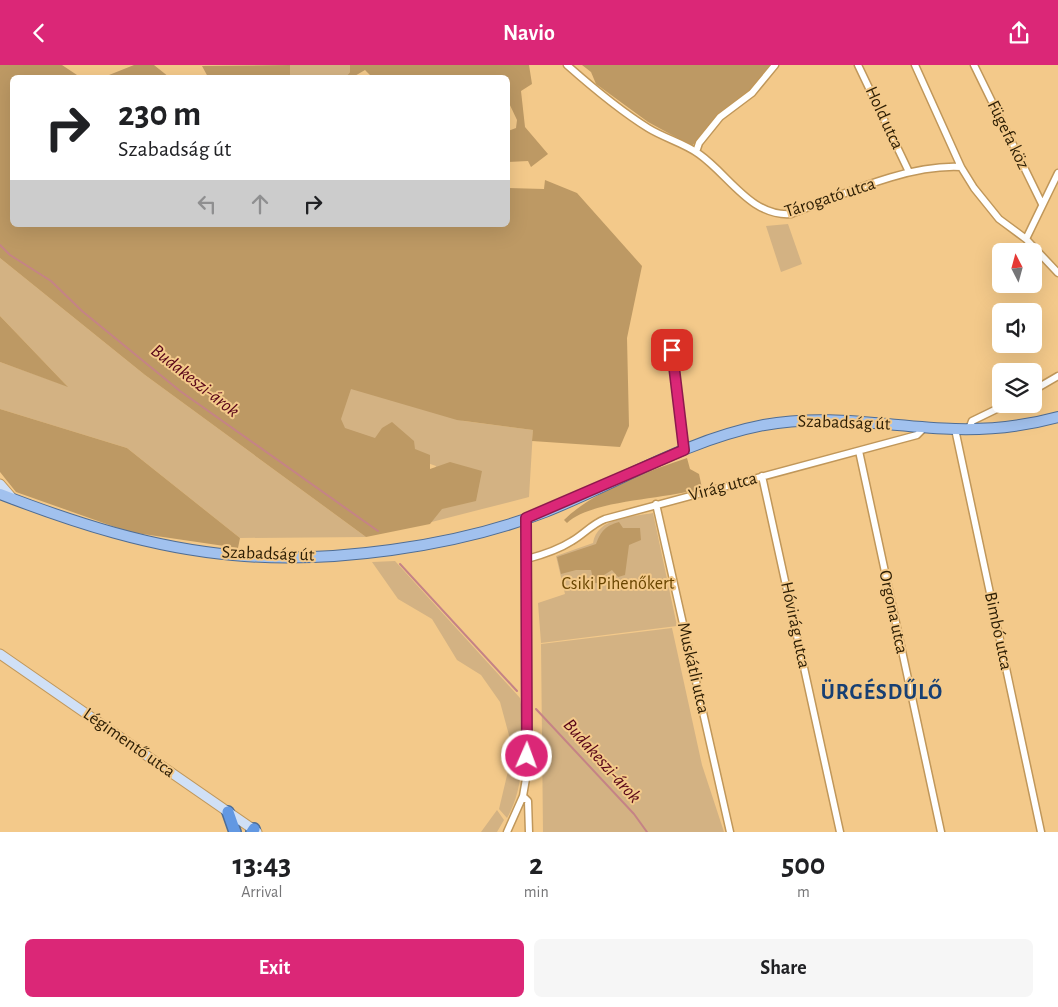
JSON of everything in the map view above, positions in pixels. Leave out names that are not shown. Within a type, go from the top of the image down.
[{"type":"highway","points":[[228,812],[239,829]]},
{"type":"main road","name":"Szabadság út","points":[[0,494],[110,532],[149,541],[232,555],[268,557],[340,554],[411,546],[462,536],[526,518],[684,450],[738,431],[796,421],[831,420],[969,429],[1011,426],[1058,417]]},
{"type":"main road","points":[[0,484],[13,499]]},
{"type":"main road","name":"Légimentő utca","points":[[0,654],[228,812]]},
{"type":"main road","points":[[239,829],[254,831]]},
{"type":"street","name":"Tárogató utca","points":[[567,65],[611,103],[648,128],[696,152],[751,201],[777,215],[791,214],[908,172],[930,167],[961,167]]},
{"type":"street","points":[[696,152],[699,143],[720,117],[752,93],[775,65]]},
{"type":"street","name":"Hold utca","points":[[858,65],[908,172]]},
{"type":"street","points":[[915,65],[961,167],[974,188],[999,219],[1026,239],[1058,273]]},
{"type":"street","name":"Fügefa köz","points":[[974,65],[1042,204]]},
{"type":"street","points":[[1026,239],[1058,173]]},
{"type":"street","points":[[672,350],[684,450]]},
{"type":"street","points":[[1042,385],[1058,375]]},
{"type":"street","points":[[969,429],[973,421],[992,412]]},
{"type":"street","name":"Virág utca","points":[[527,559],[551,552],[572,541],[595,523],[656,504],[917,435],[925,427]]},
{"type":"street","name":"Bimbó utca","points":[[955,429],[1041,832]]},
{"type":"street","name":"Orgona utca","points":[[859,451],[941,832]]},
{"type":"street","name":"Hóvirág utca","points":[[762,476],[840,832]]},
{"type":"street","name":"Muskátli utca","points":[[656,504],[730,832]]},
{"type":"street","points":[[507,832],[523,796],[528,738],[526,518]]},
{"type":"street","points":[[523,796],[528,801],[529,832]]},
{"type":"green space","points":[[290,65],[350,65],[350,72],[348,75],[290,75]]},
{"type":"green space","points":[[788,224],[802,264],[781,272],[766,226]]},
{"type":"green space","points":[[0,258],[145,375],[366,537],[240,538],[127,448],[0,409],[0,362],[67,386],[0,316]]},
{"type":"green space","points":[[347,374],[464,421],[533,430],[529,497],[416,526],[436,466],[329,428]]},
{"type":"green space","name":"Csiki Pihenőkert","points":[[653,513],[677,626],[541,643],[538,603],[565,594],[556,556],[593,543],[596,534],[608,523],[626,517]]},
{"type":"green space","points":[[395,561],[520,698],[523,727],[521,776],[513,806],[507,818],[499,809],[513,750],[500,702],[481,675],[457,660],[432,619],[398,599],[372,562]]},
{"type":"green space","points":[[672,628],[702,765],[724,832],[543,832],[541,644]]},
{"type":"green space","points":[[497,810],[504,820],[497,832],[481,832]]},
{"type":"shaded area","points":[[0,65],[62,65],[77,75],[10,75],[10,227],[510,227],[510,188],[544,189],[545,180],[577,193],[642,266],[627,338],[629,426],[620,447],[532,441],[533,430],[457,420],[351,389],[341,419],[345,428],[375,438],[382,428],[392,422],[414,441],[415,449],[430,455],[430,469],[450,462],[482,471],[476,501],[442,509],[430,524],[366,537],[145,375],[0,258]]},
{"type":"shaded area","points":[[134,65],[154,65],[166,75],[109,75]]},
{"type":"shaded area","points":[[290,65],[290,75],[207,75],[202,66]]},
{"type":"shaded area","points":[[350,65],[529,65],[532,84],[521,91],[525,127],[548,154],[531,167],[528,161],[510,162],[510,130],[516,128],[517,120],[510,105],[510,75],[370,75],[365,70],[356,75],[348,75],[350,72]]},
{"type":"shaded area","points":[[582,65],[773,65],[746,96],[723,110],[692,146],[648,122],[596,84],[591,72]]},
{"type":"shaded area","points":[[0,316],[68,387],[0,362]]},
{"type":"shaded area","points":[[0,409],[127,448],[240,538],[238,548],[129,532],[16,492],[0,472]]},
{"type":"shaded area","points":[[687,458],[690,469],[699,474],[702,488],[611,505],[579,515],[567,523],[564,520],[590,500],[606,491]]},
{"type":"shaded area","points":[[619,522],[623,528],[640,528],[641,540],[629,545],[625,575],[618,577],[612,570],[604,575],[599,583],[594,583],[591,570],[576,570],[561,574],[557,557],[596,544],[604,530],[610,525]]},
{"type":"waterway","name":"Budakeszi-árok","points":[[0,245],[10,255],[51,281],[82,311],[180,391],[378,531]]},
{"type":"waterway","name":"Budakeszi-árok","points":[[400,564],[517,691]]},
{"type":"waterway","name":"Budakeszi-árok","points":[[536,709],[634,814],[647,832]]},
{"type":"district","name":"ÜRGÉSDŰLŐ","points":[[882,692]]},
{"type":"route","points":[[527,756],[526,518],[564,504],[684,450],[672,350]]}]
